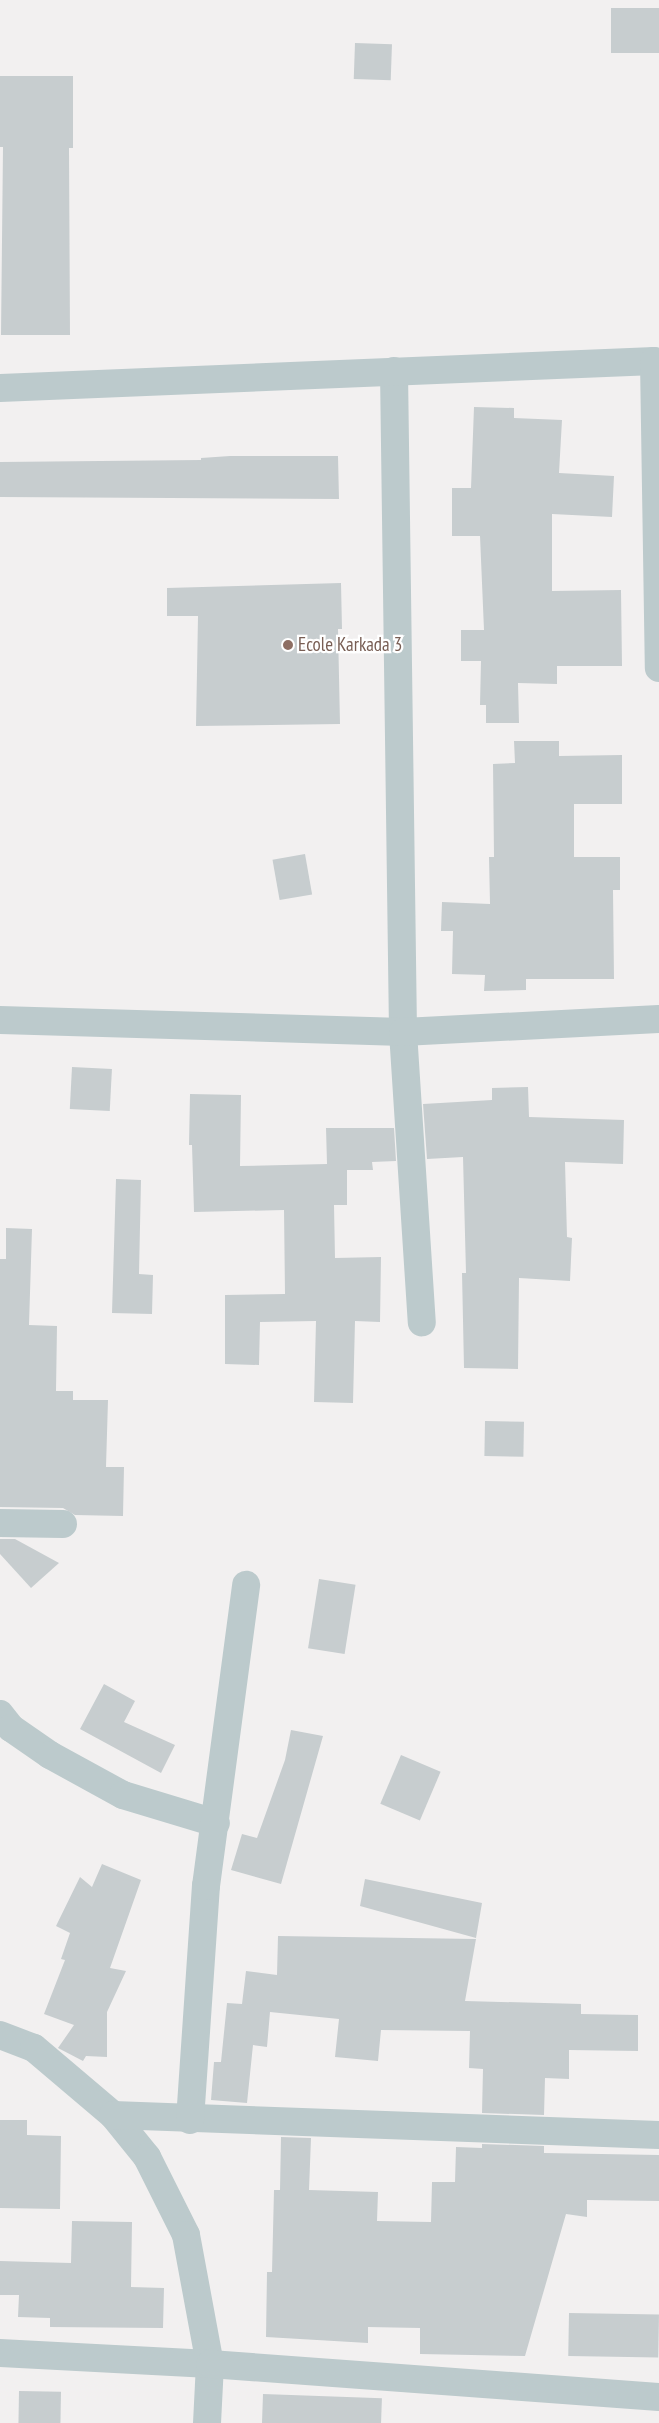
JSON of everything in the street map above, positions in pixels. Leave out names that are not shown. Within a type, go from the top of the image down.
[{"type":"street","points":[[0,388],[654,361],[659,668]]},
{"type":"street","points":[[394,372],[403,1032],[422,1322]]},
{"type":"street","points":[[0,1020],[403,1032],[659,1018]]},
{"type":"street","points":[[0,1522],[63,1524]]},
{"type":"street","points":[[190,2120],[206,1886],[216,1823],[246,1585]]},
{"type":"street","points":[[0,1714],[12,1728],[50,1755],[123,1795],[216,1823]]},
{"type":"street","points":[[0,2035],[34,2048],[113,2115],[147,2157],[186,2235],[210,2364],[207,2423]]},
{"type":"street","points":[[113,2115],[190,2120],[659,2135]]},
{"type":"street","points":[[0,2353],[210,2364],[659,2397]]},
{"type":"building","points":[[611,8],[659,8],[659,53],[611,53]]},
{"type":"building","points":[[355,43],[392,44],[391,80],[354,79]]},
{"type":"building","points":[[0,76],[73,76],[73,148],[69,148],[70,335],[1,335],[3,147],[0,147]]},
{"type":"building","points":[[474,407],[514,408],[514,418],[562,420],[559,473],[614,476],[612,517],[552,514],[552,591],[621,590],[622,666],[557,666],[557,684],[518,683],[519,723],[486,723],[486,705],[480,705],[481,661],[461,661],[461,630],[484,630],[480,536],[452,536],[452,488],[471,488]]},
{"type":"building","points":[[230,456],[338,456],[339,499],[0,497],[0,462],[201,460],[201,458]]},
{"type":"building","points":[[341,583],[342,629],[338,629],[340,724],[196,726],[198,616],[167,616],[167,588]]},
{"type":"building","points":[[514,741],[559,741],[559,756],[622,755],[622,804],[574,804],[574,857],[620,857],[620,890],[613,890],[614,979],[526,979],[526,990],[484,991],[485,975],[452,974],[453,931],[441,931],[442,902],[490,904],[489,857],[494,857],[493,764],[515,763]]},
{"type":"building","points":[[305,854],[312,894],[280,900],[273,860]]},
{"type":"building","points":[[72,1067],[112,1069],[110,1111],[70,1109]]},
{"type":"building","points":[[528,1087],[529,1117],[624,1120],[623,1164],[565,1162],[567,1237],[572,1238],[570,1281],[519,1278],[518,1369],[464,1368],[462,1273],[466,1273],[463,1157],[427,1159],[423,1104],[492,1100],[492,1088]]},
{"type":"building","points":[[190,1094],[241,1095],[240,1166],[327,1164],[326,1128],[394,1128],[396,1161],[372,1162],[373,1170],[347,1170],[347,1205],[334,1205],[335,1258],[381,1257],[380,1322],[355,1321],[353,1403],[314,1402],[316,1321],[260,1322],[259,1365],[225,1364],[225,1295],[285,1294],[284,1210],[194,1212],[192,1145],[189,1145]]},
{"type":"building","points":[[116,1179],[141,1180],[139,1274],[153,1275],[152,1314],[112,1313]]},
{"type":"building","points":[[6,1228],[32,1229],[29,1325],[57,1326],[56,1391],[73,1391],[73,1400],[108,1400],[106,1467],[124,1467],[123,1516],[75,1515],[63,1508],[0,1507],[0,1259],[6,1259]]},
{"type":"building","points":[[485,1421],[524,1422],[523,1457],[484,1456]]},
{"type":"building","points":[[0,1539],[15,1539],[59,1563],[31,1588],[0,1554]]},
{"type":"building","points":[[319,1579],[356,1585],[345,1654],[308,1648]]},
{"type":"building","points":[[104,1684],[135,1701],[124,1722],[175,1745],[161,1773],[80,1729]]},
{"type":"building","points":[[291,1730],[323,1736],[281,1884],[231,1870],[242,1834],[257,1838],[285,1760]]},
{"type":"building","points":[[401,1755],[441,1772],[420,1821],[380,1804]]},
{"type":"building","points":[[102,1864],[141,1880],[110,1968],[126,1971],[107,2012],[107,2057],[86,2056],[83,2061],[58,2048],[74,2025],[44,2014],[65,1960],[61,1959],[70,1933],[56,1926],[80,1877],[92,1887]]},
{"type":"building","points":[[365,1879],[482,1903],[476,1938],[360,1906]]},
{"type":"building","points":[[278,1936],[476,1939],[465,2001],[581,2004],[581,2014],[638,2015],[638,2051],[569,2050],[569,2079],[545,2078],[544,2115],[482,2113],[483,2069],[469,2068],[470,2031],[381,2030],[378,2061],[335,2057],[339,2019],[270,2012],[267,2047],[253,2045],[247,2103],[211,2100],[214,2062],[221,2062],[227,2003],[242,2004],[246,1971],[277,1975]]},
{"type":"building","points":[[0,2120],[27,2120],[27,2135],[61,2136],[60,2209],[0,2208]]},
{"type":"building","points":[[281,2137],[311,2138],[309,2190],[378,2192],[377,2221],[431,2222],[432,2182],[455,2182],[456,2147],[482,2148],[482,2144],[544,2146],[544,2153],[659,2155],[659,2201],[587,2200],[587,2217],[566,2214],[525,2356],[420,2354],[420,2328],[368,2327],[368,2343],[266,2337],[267,2272],[272,2272],[274,2190],[280,2190]]},
{"type":"building","points":[[72,2221],[132,2222],[131,2287],[164,2288],[163,2328],[50,2327],[50,2318],[18,2317],[19,2295],[0,2295],[0,2261],[71,2263]]},
{"type":"building","points":[[569,2313],[659,2315],[658,2358],[568,2356]]},
{"type":"building","points":[[19,2391],[61,2392],[60,2423],[18,2423]]},
{"type":"building","points":[[263,2394],[382,2398],[381,2423],[262,2423]]},
{"type":"place","name":"Ecole Karkada 3","points":[[288,645]]}]
